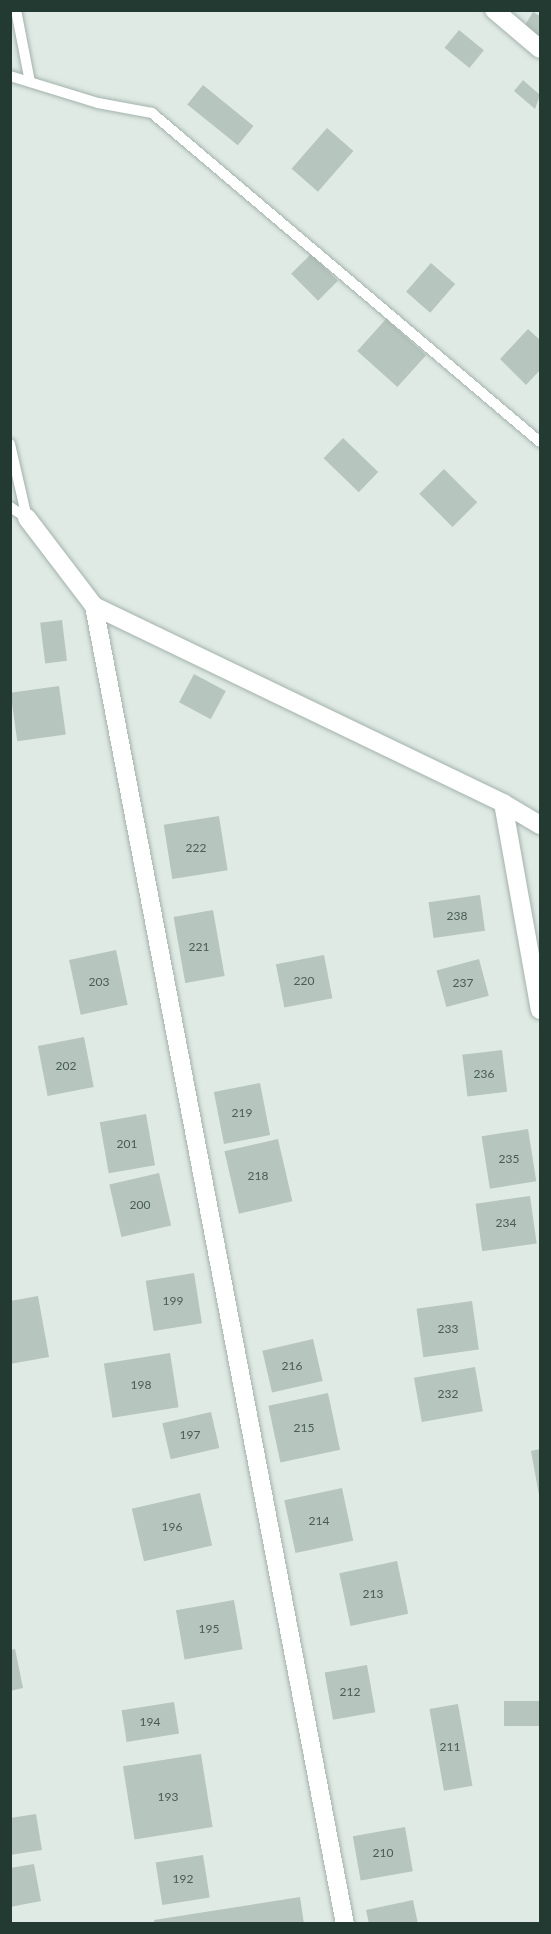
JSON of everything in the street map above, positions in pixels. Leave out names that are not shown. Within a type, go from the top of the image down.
[{"type":"street","points":[[494,10],[540,48]]},
{"type":"street","points":[[19,517],[94,606],[503,803],[540,825]]},
{"type":"street","points":[[94,606],[345,1923]]},
{"type":"street","points":[[503,803],[540,1010]]},
{"type":"lane","points":[[16,10],[30,82]]},
{"type":"lane","points":[[10,76],[98,103],[152,112],[540,442]]},
{"type":"lane","points":[[10,444],[19,517]]},
{"type":"lane","points":[[10,507],[19,517]]},
{"type":"building","points":[[533,12],[540,16],[540,40],[523,28]]},
{"type":"building","points":[[459,30],[484,50],[469,68],[445,48]]},
{"type":"building","points":[[523,80],[540,95],[535,109],[514,91]]},
{"type":"building","points":[[203,85],[254,126],[238,145],[187,104]]},
{"type":"building","points":[[327,128],[353,151],[318,192],[292,169]]},
{"type":"building","points":[[311,254],[338,281],[318,301],[291,274]]},
{"type":"building","points":[[431,263],[455,284],[430,313],[406,292]]},
{"type":"building","points":[[386,319],[426,355],[397,387],[357,351]]},
{"type":"building","points":[[528,329],[540,340],[540,370],[526,385],[500,359]]},
{"type":"building","points":[[343,438],[378,472],[359,492],[324,458]]},
{"type":"building","points":[[444,469],[477,502],[452,527],[419,494]]},
{"type":"building","points":[[62,620],[67,661],[45,663],[40,623]]},
{"type":"building","points":[[194,674],[226,691],[211,719],[179,702]]},
{"type":"building","points":[[59,686],[66,735],[17,741],[10,693]]},
{"type":"building","points":[[219,816],[228,870],[172,879],[164,825]]},
{"type":"building","points":[[480,895],[485,931],[434,938],[429,902]]},
{"type":"building","points":[[213,910],[225,976],[185,983],[174,917]]},
{"type":"building","points":[[116,950],[128,1005],[81,1015],[69,960]]},
{"type":"building","points":[[324,955],[332,998],[284,1008],[276,964]]},
{"type":"building","points":[[479,959],[489,996],[446,1007],[436,970]]},
{"type":"building","points":[[84,1037],[94,1087],[48,1096],[38,1046]]},
{"type":"building","points":[[502,1050],[507,1092],[467,1097],[462,1055]]},
{"type":"building","points":[[260,1083],[270,1135],[224,1144],[214,1092]]},
{"type":"building","points":[[146,1114],[155,1165],[109,1173],[100,1122]]},
{"type":"building","points":[[528,1129],[536,1181],[490,1189],[482,1136]]},
{"type":"building","points":[[278,1139],[292,1201],[239,1214],[224,1151]]},
{"type":"building","points":[[159,1173],[171,1226],[121,1237],[109,1184]]},
{"type":"building","points":[[530,1196],[537,1244],[482,1251],[476,1204]]},
{"type":"building","points":[[194,1273],[202,1323],[154,1331],[146,1281]]},
{"type":"building","points":[[38,1296],[49,1357],[10,1364],[10,1301]]},
{"type":"building","points":[[472,1301],[479,1350],[423,1357],[417,1309]]},
{"type":"building","points":[[313,1339],[323,1381],[272,1393],[262,1351]]},
{"type":"building","points":[[170,1353],[179,1407],[112,1418],[104,1363]]},
{"type":"building","points":[[475,1367],[483,1411],[422,1422],[414,1378]]},
{"type":"building","points":[[328,1393],[340,1450],[280,1462],[268,1406]]},
{"type":"building","points":[[211,1412],[219,1448],[171,1459],[162,1423]]},
{"type":"building","points":[[540,1449],[540,1495],[539,1495],[531,1451]]},
{"type":"building","points":[[342,1488],[353,1541],[296,1553],[284,1500]]},
{"type":"building","points":[[200,1493],[212,1546],[144,1561],[132,1509]]},
{"type":"building","points":[[397,1561],[408,1614],[351,1626],[339,1573]]},
{"type":"building","points":[[234,1600],[243,1649],[185,1659],[176,1610]]},
{"type":"building","points":[[15,1649],[23,1688],[10,1691],[10,1650]]},
{"type":"building","points":[[367,1665],[375,1712],[333,1720],[325,1672]]},
{"type":"building","points":[[504,1701],[540,1701],[540,1726],[504,1726]]},
{"type":"building","points":[[174,1702],[179,1734],[127,1742],[122,1710]]},
{"type":"building","points":[[458,1704],[472,1786],[444,1791],[429,1709]]},
{"type":"building","points":[[201,1754],[213,1827],[135,1839],[123,1766]]},
{"type":"building","points":[[36,1814],[42,1850],[10,1855],[10,1818]]},
{"type":"building","points":[[405,1827],[413,1871],[361,1881],[353,1836]]},
{"type":"building","points":[[203,1855],[210,1897],[162,1905],[156,1863]]},
{"type":"building","points":[[34,1864],[41,1901],[10,1907],[10,1868]]},
{"type":"building","points":[[300,1897],[304,1924],[155,1924],[154,1920]]},
{"type":"building","points":[[413,1900],[418,1924],[369,1924],[366,1910]]}]
